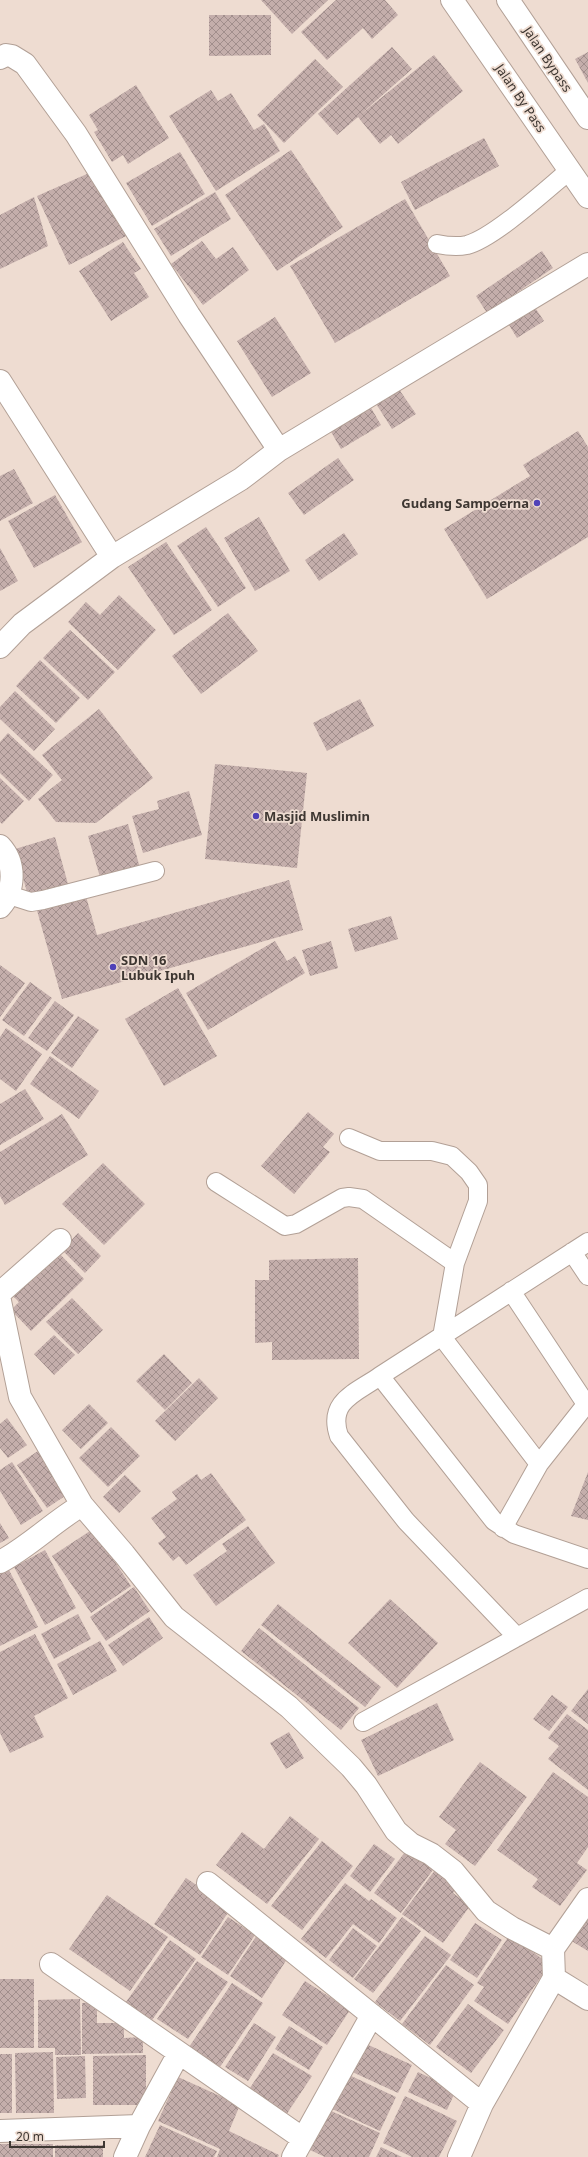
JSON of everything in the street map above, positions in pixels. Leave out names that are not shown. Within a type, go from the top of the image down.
[{"type":"main road","name":"Jalan By Pass","points":[[452,0],[588,197]]},
{"type":"main road","name":"Jalan Bypass","points":[[508,0],[588,118]]},
{"type":"main road","points":[[0,58],[6,55],[12,56],[25,64],[76,134],[189,315],[279,450]]},
{"type":"main road","points":[[0,647],[22,624],[112,557],[241,479],[279,450],[588,264]]},
{"type":"main road","points":[[0,381],[112,557]]},
{"type":"main road","points":[[0,846],[7,859],[12,877],[4,901]]},
{"type":"main road","points":[[0,1293],[60,1240]]},
{"type":"main road","points":[[0,1301],[20,1397],[82,1505],[124,1554],[174,1617],[289,1707],[351,1767],[366,1785],[396,1832],[411,1844],[431,1854],[453,1871],[486,1911],[512,1928],[554,1949]]},
{"type":"main road","points":[[0,1562],[31,1543],[66,1515],[82,1505]]},
{"type":"main road","points":[[208,1883],[482,2104]]},
{"type":"main road","points":[[459,2157],[482,2104],[554,1978],[554,1949],[588,1899]]},
{"type":"main road","points":[[51,1964],[179,2053],[298,2148],[372,2015]]},
{"type":"main road","points":[[554,1978],[588,1999]]},
{"type":"main road","points":[[125,2157],[139,2126],[179,2053]]},
{"type":"main road","points":[[0,2131],[139,2126]]},
{"type":"lane","points":[[437,244],[453,247],[469,245],[495,230],[570,170]]},
{"type":"lane","points":[[4,901],[30,902],[43,900],[155,871]]},
{"type":"lane","points":[[349,1138],[380,1151],[443,1152],[452,1156],[469,1172],[478,1185],[479,1192],[455,1263],[442,1337],[539,1464]]},
{"type":"lane","points":[[216,1182],[285,1226],[296,1224],[342,1198],[349,1197],[363,1199],[455,1263]]},
{"type":"lane","points":[[516,1637],[416,1533],[339,1436],[336,1419],[340,1404],[380,1376],[588,1242]]},
{"type":"lane","points":[[572,1252],[588,1276]]},
{"type":"lane","points":[[503,1528],[539,1464],[587,1403],[511,1291]]},
{"type":"lane","points":[[380,1376],[485,1511],[503,1528],[514,1534],[588,1560]]},
{"type":"lane","points":[[363,1722],[588,1598]]},
{"type":"building","points":[[261,0],[328,0],[292,34]]},
{"type":"building","points":[[336,0],[385,0],[398,15],[372,39],[363,28],[327,60],[301,32]]},
{"type":"building","points":[[209,15],[271,15],[271,55],[209,56]]},
{"type":"building","points":[[392,47],[412,69],[360,115],[434,55],[463,91],[398,144],[391,135],[380,144],[358,117],[337,135],[318,114]]},
{"type":"building","points":[[588,52],[588,83],[575,59]]},
{"type":"building","points":[[315,59],[343,87],[284,143],[257,115]]},
{"type":"building","points":[[136,85],[169,138],[128,164],[123,155],[112,162],[94,132],[98,130],[89,115]]},
{"type":"building","points":[[211,90],[218,101],[231,93],[254,130],[264,124],[280,151],[216,191],[169,116]]},
{"type":"building","points":[[484,138],[499,166],[415,210],[401,182]]},
{"type":"building","points":[[291,150],[343,227],[277,271],[225,195]]},
{"type":"building","points":[[180,152],[205,194],[152,226],[126,183]]},
{"type":"building","points":[[96,170],[130,234],[69,265],[37,196]]},
{"type":"building","points":[[215,192],[231,219],[171,256],[154,229]]},
{"type":"building","points":[[34,197],[48,246],[0,269],[0,215]]},
{"type":"building","points":[[405,199],[450,276],[335,343],[290,266]]},
{"type":"building","points":[[202,241],[216,259],[233,247],[249,270],[203,305],[171,264]]},
{"type":"building","points":[[123,242],[141,269],[134,273],[149,297],[111,321],[79,271]]},
{"type":"building","points":[[542,251],[553,268],[487,313],[476,296]]},
{"type":"building","points":[[532,303],[544,321],[517,338],[506,320]]},
{"type":"building","points":[[275,317],[311,373],[272,397],[237,341]]},
{"type":"building","points":[[396,385],[416,414],[392,429],[373,399]]},
{"type":"building","points":[[367,401],[381,425],[341,449],[327,425]]},
{"type":"building","name":"Gudang Sampoerna","points":[[578,431],[588,447],[588,537],[487,599],[444,529],[530,476],[523,465]]},
{"type":"building","points":[[338,458],[354,480],[304,515],[288,493]]},
{"type":"building","points":[[14,469],[33,503],[0,521],[0,476]]},
{"type":"building","points":[[55,495],[82,542],[34,568],[8,521]]},
{"type":"building","points":[[259,517],[290,571],[255,591],[224,538]]},
{"type":"building","points":[[206,527],[246,588],[218,607],[177,546]]},
{"type":"building","points":[[344,533],[358,554],[319,581],[305,560]]},
{"type":"building","points":[[166,542],[212,610],[174,635],[128,567]]},
{"type":"building","points":[[0,548],[18,581],[0,591]]},
{"type":"building","points":[[119,595],[156,630],[118,670],[68,622],[86,602],[100,615]]},
{"type":"building","points":[[228,613],[258,651],[201,694],[172,656]]},
{"type":"building","points":[[70,630],[115,672],[88,700],[43,658]]},
{"type":"building","points":[[40,660],[80,698],[56,723],[16,686]]},
{"type":"building","points":[[15,691],[55,729],[34,751],[0,719],[0,707]]},
{"type":"building","points":[[360,699],[374,726],[327,751],[313,723]]},
{"type":"building","points":[[99,709],[153,778],[96,823],[56,822],[38,799],[62,780],[42,755]]},
{"type":"building","points":[[8,733],[53,775],[29,801],[0,773],[0,742]]},
{"type":"building","name":"Masjid Muslimin","points":[[215,764],[307,773],[297,868],[205,859]]},
{"type":"building","points":[[0,778],[24,801],[2,824],[0,822]]},
{"type":"building","points":[[189,791],[202,835],[143,853],[132,816],[159,809],[157,801]]},
{"type":"building","points":[[128,824],[141,872],[102,884],[88,836]]},
{"type":"building","points":[[55,837],[68,884],[28,896],[15,849]]},
{"type":"building","name":"SDN 16 Lubuk Ipuh","points":[[289,880],[303,930],[62,999],[36,907],[85,893],[97,935]]},
{"type":"building","points":[[391,916],[398,939],[355,952],[348,929]]},
{"type":"building","points":[[275,941],[287,961],[295,956],[305,973],[208,1030],[186,993]]},
{"type":"building","points":[[331,941],[338,968],[310,976],[302,950]]},
{"type":"building","points":[[0,965],[25,983],[0,1017]]},
{"type":"building","points":[[30,982],[52,998],[24,1036],[2,1020]]},
{"type":"building","points":[[178,988],[217,1056],[164,1086],[125,1019]]},
{"type":"building","points":[[55,1001],[74,1015],[47,1051],[28,1038]]},
{"type":"building","points":[[78,1016],[99,1030],[72,1068],[51,1053]]},
{"type":"building","points":[[6,1028],[42,1054],[16,1091],[0,1079],[0,1037]]},
{"type":"building","points":[[50,1056],[99,1091],[79,1119],[30,1084]]},
{"type":"building","points":[[25,1089],[44,1119],[0,1145],[0,1104]]},
{"type":"building","points":[[308,1112],[334,1134],[323,1147],[330,1152],[294,1194],[261,1166]]},
{"type":"building","points":[[62,1114],[88,1155],[5,1205],[0,1196],[0,1152]]},
{"type":"building","points":[[103,1163],[145,1204],[104,1245],[62,1204]]},
{"type":"building","points":[[78,1233],[101,1256],[85,1273],[62,1250]]},
{"type":"building","points":[[55,1249],[84,1279],[31,1331],[11,1310],[19,1302],[10,1293]]},
{"type":"building","points":[[358,1258],[359,1359],[272,1360],[272,1342],[255,1343],[255,1280],[269,1280],[269,1260]]},
{"type":"building","points":[[72,1298],[103,1330],[78,1354],[46,1322]]},
{"type":"building","points":[[54,1335],[75,1355],[54,1375],[34,1354]]},
{"type":"building","points":[[164,1354],[192,1383],[165,1410],[136,1381]]},
{"type":"building","points":[[199,1378],[218,1398],[175,1441],[155,1421]]},
{"type":"building","points":[[89,1404],[108,1423],[81,1449],[62,1430]]},
{"type":"building","points":[[7,1418],[27,1445],[8,1458],[0,1448],[0,1424]]},
{"type":"building","points":[[111,1427],[140,1456],[108,1487],[79,1458]]},
{"type":"building","points":[[38,1451],[68,1494],[47,1508],[17,1465]]},
{"type":"building","points":[[12,1462],[43,1511],[21,1525],[0,1491],[0,1470]]},
{"type":"building","points":[[588,1472],[588,1520],[571,1516]]},
{"type":"building","points":[[211,1473],[246,1520],[186,1565],[179,1556],[173,1561],[158,1543],[166,1537],[151,1518],[177,1499],[172,1492],[197,1474],[201,1480]]},
{"type":"building","points":[[125,1475],[141,1491],[119,1513],[103,1497]]},
{"type":"building","points":[[0,1523],[9,1538],[0,1543]]},
{"type":"building","points":[[248,1526],[275,1563],[216,1606],[193,1575],[227,1551],[222,1544]]},
{"type":"building","points":[[93,1529],[131,1586],[91,1613],[52,1556]]},
{"type":"building","points":[[45,1550],[76,1608],[45,1625],[14,1567]]},
{"type":"building","points":[[8,1568],[38,1627],[0,1646],[0,1571]]},
{"type":"building","points":[[134,1587],[150,1611],[106,1641],[90,1617]]},
{"type":"building","points":[[390,1599],[438,1643],[397,1688],[348,1643]]},
{"type":"building","points":[[278,1604],[381,1687],[365,1707],[261,1625]]},
{"type":"building","points":[[78,1614],[91,1639],[54,1659],[41,1634]]},
{"type":"building","points":[[149,1617],[163,1638],[123,1666],[108,1645]]},
{"type":"building","points":[[259,1628],[359,1708],[341,1730],[241,1651]]},
{"type":"building","points":[[35,1634],[68,1698],[34,1716],[44,1737],[10,1753],[0,1733],[0,1652]]},
{"type":"building","points":[[100,1641],[117,1671],[73,1695],[57,1664]]},
{"type":"building","points":[[588,1689],[588,1724],[571,1711]]},
{"type":"building","points":[[552,1695],[568,1707],[549,1731],[533,1719]]},
{"type":"building","points":[[437,1703],[454,1740],[378,1776],[361,1740]]},
{"type":"building","points":[[567,1714],[588,1730],[588,1790],[548,1759],[559,1746],[548,1738]]},
{"type":"building","points":[[289,1732],[304,1758],[286,1769],[270,1743]]},
{"type":"building","points":[[480,1762],[527,1797],[475,1866],[445,1844],[456,1830],[439,1817]]},
{"type":"building","points":[[553,1772],[588,1797],[588,1847],[577,1863],[587,1870],[560,1906],[532,1887],[538,1879],[497,1850]]},
{"type":"building","points":[[290,1816],[319,1839],[267,1904],[216,1865],[242,1832],[264,1849]]},
{"type":"building","points":[[322,1841],[353,1866],[302,1930],[271,1906]]},
{"type":"building","points":[[374,1844],[395,1859],[370,1892],[350,1876]]},
{"type":"building","points":[[408,1848],[435,1867],[401,1913],[374,1893]]},
{"type":"building","points":[[435,1870],[458,1886],[453,1893],[470,1906],[443,1943],[402,1914]]},
{"type":"building","points":[[186,1878],[231,1908],[200,1955],[154,1924]]},
{"type":"building","points":[[345,1883],[369,1901],[371,1899],[397,1918],[379,1943],[353,1924],[326,1958],[301,1939]]},
{"type":"building","points":[[107,1895],[168,1937],[130,1991],[69,1949]]},
{"type":"building","points":[[588,1913],[588,1951],[570,1940]]},
{"type":"building","points":[[228,1917],[255,1935],[228,1975],[201,1957]]},
{"type":"building","points":[[402,1917],[421,1931],[373,1993],[354,1979]]},
{"type":"building","points":[[475,1923],[502,1940],[477,1978],[450,1960]]},
{"type":"building","points":[[353,1928],[377,1946],[353,1978],[329,1960]]},
{"type":"building","points":[[257,1935],[289,1956],[262,1998],[230,1976]]},
{"type":"building","points":[[425,1936],[451,1955],[400,2021],[375,2002]]},
{"type":"building","points":[[509,1936],[550,1964],[508,2024],[474,2001],[484,1987],[477,1983]]},
{"type":"building","points":[[170,1940],[196,1959],[152,2020],[126,2002]]},
{"type":"building","points":[[197,1961],[228,1982],[188,2039],[157,2019]]},
{"type":"building","points":[[446,1965],[474,1985],[430,2045],[402,2024]]},
{"type":"building","points":[[0,1979],[34,1979],[34,2048],[0,2048]]},
{"type":"building","points":[[305,1981],[350,2010],[327,2045],[282,2015]]},
{"type":"building","points":[[232,1983],[263,2003],[220,2067],[189,2047]]},
{"type":"building","points":[[80,1999],[81,2055],[55,2055],[55,2048],[38,2048],[38,2000]]},
{"type":"building","points":[[97,2002],[97,2023],[124,2023],[124,2038],[143,2037],[143,2053],[82,2054],[82,2003]]},
{"type":"building","points":[[468,2004],[504,2030],[471,2073],[436,2047]]},
{"type":"building","points":[[254,2023],[276,2037],[248,2081],[225,2067]]},
{"type":"building","points":[[289,2026],[323,2047],[309,2070],[275,2049]]},
{"type":"building","points":[[362,2042],[412,2065],[398,2093],[348,2070]]},
{"type":"building","points":[[53,2052],[54,2113],[16,2113],[15,2053]]},
{"type":"building","points":[[273,2053],[312,2076],[286,2115],[248,2091]]},
{"type":"building","points":[[0,2054],[12,2054],[12,2113],[0,2113]]},
{"type":"building","points":[[146,2055],[146,2105],[93,2105],[93,2056]]},
{"type":"building","points":[[85,2056],[86,2098],[57,2099],[56,2057]]},
{"type":"building","points":[[418,2072],[456,2090],[447,2110],[408,2092]]},
{"type":"building","points":[[347,2074],[396,2097],[380,2131],[330,2108]]},
{"type":"building","points":[[178,2077],[240,2105],[229,2131],[279,2155],[278,2157],[217,2157],[220,2149],[158,2121]]},
{"type":"building","points":[[405,2096],[457,2121],[439,2157],[412,2157],[383,2143]]},
{"type":"building","points":[[329,2110],[380,2133],[369,2157],[325,2157],[310,2150]]},
{"type":"building","points":[[160,2125],[217,2151],[214,2157],[145,2157]]},
{"type":"building","points":[[0,2144],[53,2144],[53,2157],[0,2157]]},
{"type":"building","points":[[55,2145],[103,2145],[103,2157],[55,2157]]},
{"type":"building","points":[[381,2147],[402,2157],[376,2157]]},
{"type":"place","name":"Gudang Sampoerna","points":[[537,503]]},
{"type":"place","name":"Masjid Muslimin","points":[[256,816]]},
{"type":"place","name":"SDN 16 Lubuk Ipuh","points":[[113,967]]}]
